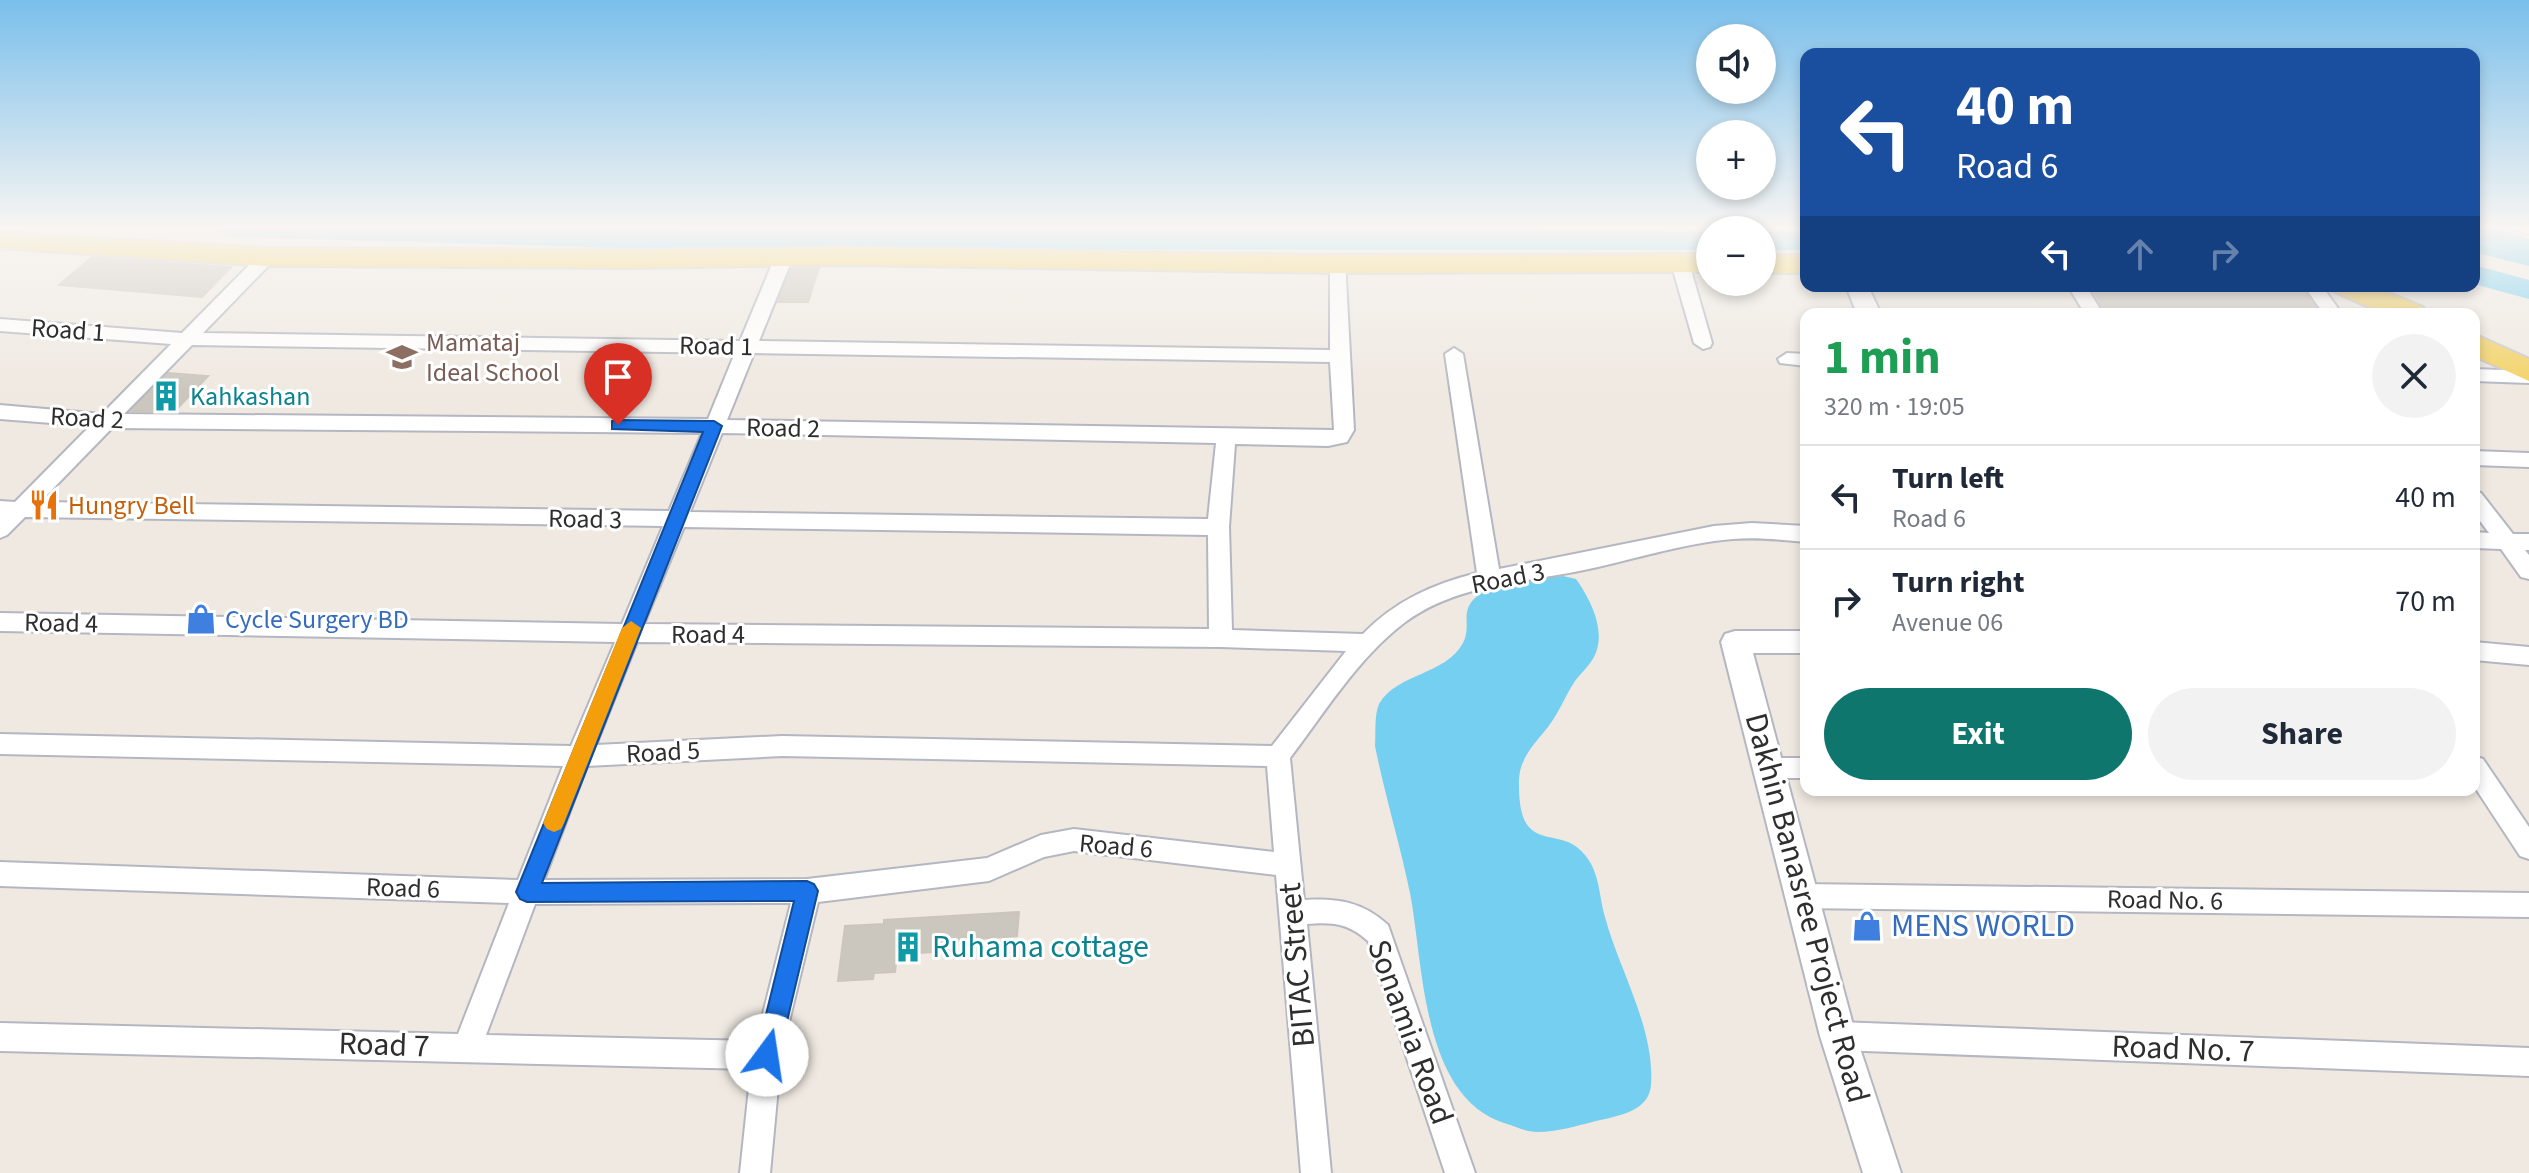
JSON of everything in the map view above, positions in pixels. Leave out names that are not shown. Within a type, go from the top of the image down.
[{"type":"main road","points":[[2362,292],[2399,308]]},
{"type":"main road","points":[[2480,347],[2529,374]]},
{"type":"street","points":[[0,530],[9,510],[109,421],[241,283]]},
{"type":"street","points":[[467,1047],[579,756],[774,283]]},
{"type":"street","points":[[1339,283],[1339,356]]},
{"type":"street","points":[[1686,283],[1703,343]]},
{"type":"street","name":"Road 1","points":[[0,325],[184,339],[1339,356]]},
{"type":"street","points":[[1454,354],[1477,486],[1489,579]]},
{"type":"street","name":"Road 2","points":[[0,412],[109,421],[714,426],[1226,438],[1340,437],[1344,430],[1339,356]]},
{"type":"street","points":[[2480,375],[2529,374]]},
{"type":"street","points":[[1221,638],[1218,527],[1226,438]]},
{"type":"street","points":[[2480,458],[2529,460]]},
{"type":"street","points":[[2480,506],[2529,571]]},
{"type":"street","name":"Road 3","points":[[9,510],[1218,527]]},
{"type":"street","name":"Road 3","points":[[1278,756],[1317,699],[1369,643],[1396,617],[1431,596],[1489,579],[1557,568],[1689,538],[1755,530],[1800,534]]},
{"type":"street","points":[[2480,540],[2529,542]]},
{"type":"street","name":"Road 4","points":[[0,622],[629,633],[1221,638],[1369,643]]},
{"type":"street","name":"Dakhin Banasree Project Road","points":[[1800,642],[1735,642],[1838,1036],[1882,1173]]},
{"type":"street","points":[[2480,652],[2529,656]]},
{"type":"street","name":"Road 5","points":[[0,744],[579,756],[782,746],[1278,756]]},
{"type":"street","name":"BITAC Street","points":[[1278,756],[1316,1173]]},
{"type":"street","points":[[1767,768],[1800,768]]},
{"type":"street","points":[[2480,778],[2529,848]]},
{"type":"street","name":"Road 6","points":[[0,874],[527,892],[807,891],[989,869],[1041,846],[1074,840],[1288,865]]},
{"type":"street","points":[[755,1173],[767,1055],[807,891]]},
{"type":"street","name":"Road No. 6","points":[[1801,896],[2529,905]]},
{"type":"street","name":"Sonamia Road","points":[[1292,913],[1342,911],[1361,916],[1379,934],[1460,1173]]},
{"type":"street","name":"Road No. 7","points":[[1838,1036],[2529,1062]]},
{"type":"street","name":"Road 7","points":[[0,1037],[767,1055]]},
{"type":"water","points":[[1563,576],[1576,579],[1592,606],[1598,627],[1598,647],[1552,722],[1525,758],[1519,779],[1520,804],[1525,821],[1532,830],[1575,845],[1594,869],[1611,937],[1642,1021],[1651,1064],[1651,1085],[1645,1101],[1631,1111],[1566,1128],[1537,1132],[1507,1124],[1479,1110],[1458,1087],[1442,1059],[1424,991],[1410,893],[1375,746],[1376,714],[1379,704],[1397,686],[1455,654],[1466,635],[1468,608],[1479,595],[1507,582]]},
{"type":"building","points":[[62,283],[216,283],[202,297],[59,285]]},
{"type":"building","points":[[786,283],[814,283],[808,302],[778,302]]},
{"type":"building","points":[[2093,292],[2305,292],[2316,308],[2103,308]]},
{"type":"building","name":"Kahkashan","points":[[168,373],[208,376],[175,411],[131,411]]},
{"type":"building","name":"Ruhama cottage","points":[[1019,912],[1017,936],[936,942],[935,952],[897,954],[895,972],[874,973],[873,979],[838,981],[845,926],[884,924],[884,920]]},
{"type":"waterway","points":[[2504,283],[2529,290]]},
{"type":"slow traffic","points":[[554,823],[631,628]]},
{"type":"place","name":"Mamataj Ideal School","points":[[402,357]]},
{"type":"place","name":"Kahkashan","points":[[166,396]]},
{"type":"place","name":"Hungry Bell","points":[[44,505]]},
{"type":"place","name":"Cycle Surgery BD","points":[[201,619]]},
{"type":"place","name":"MENS WORLD","points":[[1867,926]]},
{"type":"place","name":"Ruhama cottage","points":[[908,947]]},
{"type":"route","points":[[618,425],[714,426],[527,892],[807,891],[767,1055]]}]
